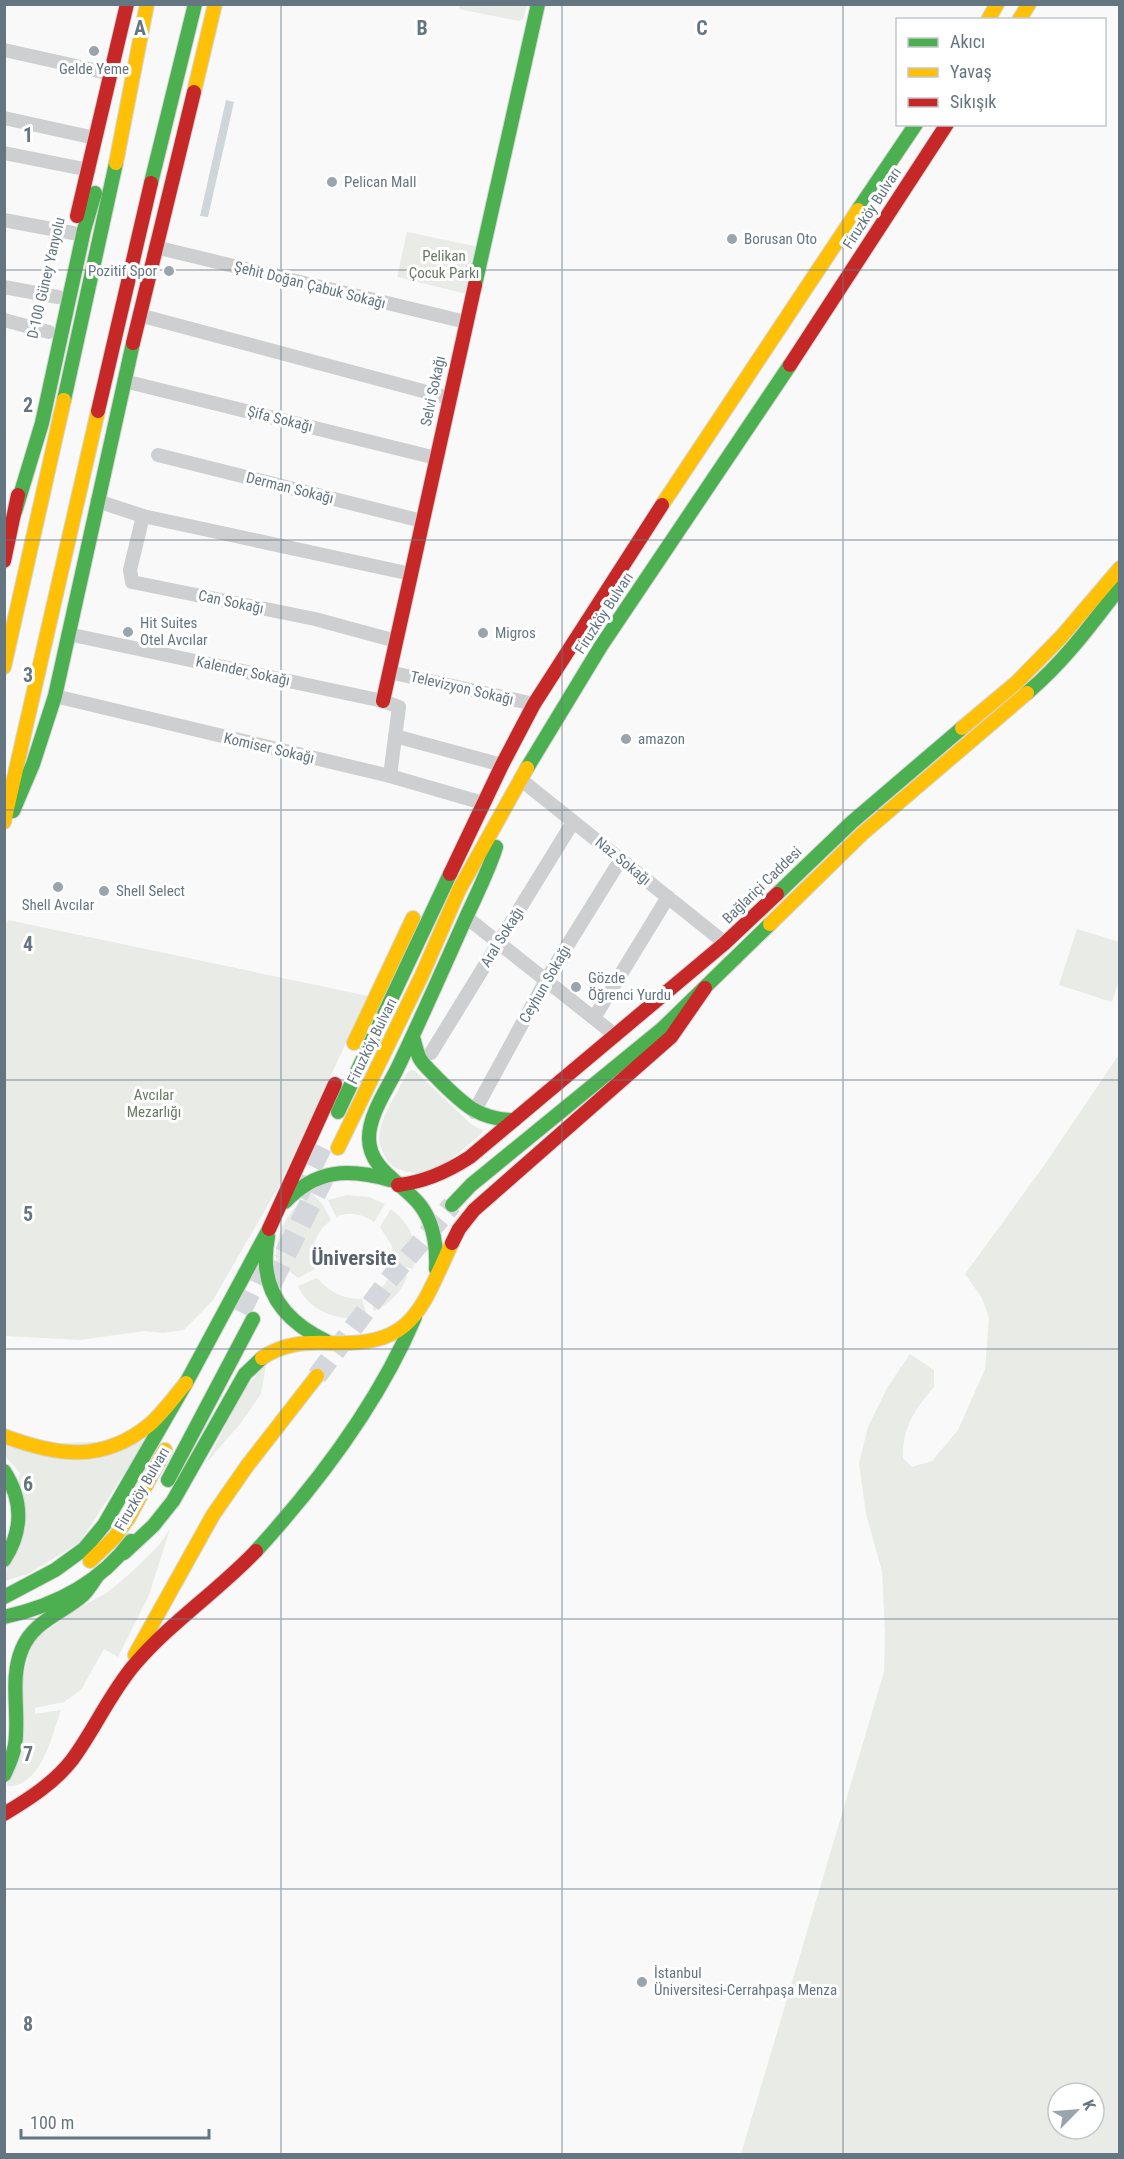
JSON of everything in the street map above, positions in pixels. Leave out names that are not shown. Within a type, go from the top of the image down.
[{"type":"main road","name":"D-100 Güney Yanyolu","points":[[4,561],[10,512],[49,332],[127,4]]},
{"type":"main road","points":[[4,668],[105,220],[147,4]]},
{"type":"main road","points":[[4,822],[142,220],[195,4]]},
{"type":"main road","points":[[4,828],[20,799],[55,696],[139,315],[215,4]]},
{"type":"main road","name":"Selvi Sokağı","points":[[383,701],[448,398],[538,4]]},
{"type":"main road","points":[[989,18],[997,4]]},
{"type":"main road","points":[[1008,18],[1016,4]]},
{"type":"main road","points":[[1020,18],[1029,4]]},
{"type":"main road","points":[[10,512],[42,423],[87,220],[114,124],[126,109]]},
{"type":"main road","name":"Firuzköy Bulvarı","points":[[334,1120],[483,803],[534,704],[688,465],[805,308],[915,126]]},
{"type":"main road","name":"Firuzköy Bulvarı","points":[[338,1148],[422,975],[459,890],[520,779],[602,646],[947,126]]},
{"type":"main road","points":[[773,390],[781,363],[805,308]]},
{"type":"main road","name":"Bağlariçi Caddesi","points":[[394,1183],[425,1182],[443,1175],[470,1157],[725,943],[852,822],[1034,666],[1119,568]]},
{"type":"main road","points":[[452,1205],[471,1185],[662,1029],[862,834],[1050,672],[1077,644],[1119,587]]},
{"type":"main road","points":[[968,722],[978,735]]},
{"type":"main road","points":[[435,1280],[438,1252],[434,1231],[425,1212],[412,1196],[394,1183],[380,1168],[370,1148],[370,1128],[494,855],[512,793]]},
{"type":"main road","points":[[348,1055],[421,904],[454,843],[483,803]]},
{"type":"main road","points":[[124,1553],[153,1526],[173,1500],[245,1374],[254,1363],[274,1349],[287,1345],[327,1342],[347,1344],[372,1341],[397,1331],[415,1317],[423,1307],[458,1231],[474,1210],[671,1037],[705,988]]},
{"type":"main road","points":[[413,1037],[419,1057],[425,1065],[474,1112],[491,1120],[514,1120]]},
{"type":"main road","points":[[4,1597],[55,1570],[84,1549],[104,1525],[186,1383],[274,1219],[339,1076]]},
{"type":"main road","points":[[327,1342],[310,1335],[293,1322],[278,1304],[271,1291],[265,1258],[266,1242],[274,1219],[287,1199],[305,1184],[327,1174],[350,1171],[374,1174],[394,1183]]},
{"type":"main road","points":[[190,1404],[240,1312]]},
{"type":"main road","points":[[125,1676],[167,1630],[225,1582],[287,1516],[340,1450],[355,1427],[406,1339],[415,1317]]},
{"type":"main road","name":"Firuzköy Bulvarı","points":[[4,1617],[43,1607],[74,1592],[98,1576],[124,1553],[161,1493],[253,1319]]},
{"type":"main road","points":[[4,1814],[41,1791],[71,1761],[125,1676],[213,1515],[247,1466],[317,1376]]},
{"type":"main road","points":[[4,1436],[51,1453],[76,1454],[99,1451],[139,1432],[151,1423],[186,1383]]},
{"type":"main road","name":"Firuzköy Bulvarı","points":[[81,1568],[115,1537],[129,1517],[173,1435]]},
{"type":"main road","points":[[4,1471],[14,1486],[19,1515],[14,1544],[4,1560]]},
{"type":"main road","points":[[4,1775],[13,1755],[16,1739],[16,1671],[22,1648],[41,1622],[85,1593],[98,1576]]},
{"type":"main road","points":[[4,1597],[39,1591],[68,1578]]},
{"type":"street","points":[[4,50],[112,74]]},
{"type":"street","points":[[4,118],[95,138]]},
{"type":"street","points":[[4,153],[89,170]]},
{"type":"street","points":[[4,220],[73,233]]},
{"type":"street","name":"Şehit Doğan Çabuk Sokağı","points":[[155,247],[466,322]]},
{"type":"street","points":[[4,287],[58,297]]},
{"type":"street","points":[[139,315],[448,398]]},
{"type":"street","points":[[4,320],[49,332]]},
{"type":"street","name":"Şifa Sokağı","points":[[124,381],[436,458]]},
{"type":"street","name":"Derman Sokağı","points":[[158,455],[422,521]]},
{"type":"street","points":[[97,501],[143,516],[411,574]]},
{"type":"street","name":"Can Sokağı","points":[[143,516],[130,570],[132,582],[315,619],[396,641]]},
{"type":"street","name":"Kalender Sokağı","points":[[68,634],[383,701]]},
{"type":"street","name":"Televizyon Sokağı","points":[[389,672],[534,704]]},
{"type":"street","name":"Komiser Sokağı","points":[[55,696],[390,776],[483,803]]},
{"type":"street","points":[[383,701],[399,707],[390,776]]},
{"type":"street","points":[[395,736],[502,765]]},
{"type":"street","name":"Naz Sokağı","points":[[520,779],[725,943]]},
{"type":"street","name":"Aral Sokağı","points":[[431,1053],[573,822]]},
{"type":"street","name":"Ceyhun Sokağı","points":[[474,1112],[546,980],[621,860]]},
{"type":"street","points":[[594,1018],[668,897]]},
{"type":"street","points":[[466,917],[615,1035]]},
{"type":"green space","points":[[460,4],[527,5],[523,19],[519,21],[459,9]]},
{"type":"green space","name":"Pelikan Çocuk Parkı","points":[[407,232],[479,247],[467,294],[397,277]]},
{"type":"green space","name":"Avcılar Mezarlığı","points":[[8,920],[368,996],[279,1186],[213,1300],[184,1330],[163,1333],[145,1331],[79,1340],[5,1336],[4,928]]},
{"type":"green space","points":[[1077,929],[1119,942],[1119,980],[1112,1002],[1059,985]]},
{"type":"green space","points":[[1118,1056],[1120,1060],[1119,2154],[741,2154],[884,1672],[882,1571],[866,1514],[859,1463],[868,1427],[887,1388],[910,1354],[934,1370],[934,1387],[921,1403],[907,1428],[903,1458],[912,1467],[932,1461],[958,1430],[985,1369],[989,1318],[982,1298],[965,1274],[1043,1167]]},
{"type":"green space","points":[[411,1070],[415,1071],[472,1125],[483,1130],[445,1163],[424,1172],[413,1173],[392,1166],[379,1140],[386,1113],[407,1073]]},
{"type":"green space","points":[[312,1193],[323,1205],[331,1220],[317,1236],[313,1248],[315,1269],[298,1278],[289,1271],[278,1273],[276,1249],[282,1227],[295,1208]]},
{"type":"green space","points":[[347,1195],[369,1197],[385,1204],[374,1222],[355,1214],[336,1217],[328,1200]]},
{"type":"green space","points":[[391,1209],[404,1221],[415,1244],[413,1269],[393,1264],[392,1246],[380,1227]]},
{"type":"green space","points":[[393,1272],[407,1276],[405,1282],[395,1296],[374,1311],[369,1294],[383,1286]]},
{"type":"green space","points":[[317,1278],[337,1294],[362,1299],[367,1316],[347,1318],[337,1316],[318,1309],[310,1303],[298,1286]]},
{"type":"green space","points":[[266,1364],[261,1394],[240,1424],[206,1463],[243,1391]]},
{"type":"green space","points":[[146,1440],[80,1542],[30,1573],[5,1581],[20,1473],[5,1456],[5,1445]]},
{"type":"green space","points":[[170,1529],[149,1595],[118,1657],[104,1649],[81,1690],[64,1702],[35,1708],[35,1714],[61,1710],[49,1746],[37,1769],[19,1784],[7,1786],[21,1687],[32,1641],[79,1608],[108,1592],[159,1545]]},
{"type":"shaded area","points":[[226,100],[234,102],[208,217],[200,216]]},
{"type":"tunnel","points":[[297,1196],[324,1141]]},
{"type":"tunnel","points":[[271,1283],[323,1178]]},
{"type":"tunnel","points":[[317,1376],[388,1281],[452,1205]]},
{"type":"tunnel","points":[[240,1312],[269,1252]]},
{"type":"traffic: fast","points":[[151,183],[195,4]]},
{"type":"traffic: fast","points":[[475,285],[538,4]]},
{"type":"traffic: fast","points":[[858,210],[915,126]]},
{"type":"traffic: fast","points":[[64,400],[116,163]]},
{"type":"traffic: fast","points":[[15,512],[42,423],[84,230],[95,193]]},
{"type":"traffic: fast","points":[[13,811],[33,764],[55,696],[133,343]]},
{"type":"traffic: fast","points":[[527,768],[601,646],[790,365]]},
{"type":"traffic: fast","points":[[1027,693],[1065,656],[1120,587]]},
{"type":"traffic: fast","points":[[777,894],[852,822],[962,728]]},
{"type":"traffic: fast","points":[[436,1269],[435,1243],[429,1219],[413,1197],[388,1175],[375,1159],[370,1149],[370,1129],[380,1101],[423,1013],[496,847]]},
{"type":"traffic: fast","points":[[338,1112],[450,874]]},
{"type":"traffic: fast","points":[[452,1205],[471,1185],[662,1029],[770,924]]},
{"type":"traffic: fast","points":[[413,1037],[422,1062],[464,1103],[491,1117],[514,1120]]},
{"type":"traffic: fast","points":[[285,1202],[309,1183],[334,1174],[361,1174],[390,1180]]},
{"type":"traffic: fast","points":[[4,1597],[55,1570],[84,1549],[104,1525],[186,1383],[269,1229]]},
{"type":"traffic: fast","points":[[268,1237],[267,1271],[270,1286],[277,1300],[297,1323],[326,1341]]},
{"type":"traffic: fast","points":[[256,1551],[303,1497],[346,1440],[384,1380],[415,1317]]},
{"type":"traffic: fast","points":[[168,1480],[253,1319]]},
{"type":"traffic: fast","points":[[124,1553],[153,1526],[173,1501],[245,1374],[262,1358]]},
{"type":"traffic: fast","points":[[4,1471],[15,1493],[18,1516],[15,1538],[4,1560]]},
{"type":"traffic: fast","points":[[4,1617],[41,1606],[75,1591],[105,1569],[131,1541]]},
{"type":"traffic: fast","points":[[4,1775],[15,1745],[15,1685],[22,1649],[33,1631],[83,1595],[97,1576]]},
{"type":"traffic: slow","points":[[116,163],[147,4]]},
{"type":"traffic: slow","points":[[194,92],[215,4]]},
{"type":"traffic: slow","points":[[989,18],[997,4]]},
{"type":"traffic: slow","points":[[1020,18],[1029,4]]},
{"type":"traffic: slow","points":[[662,505],[858,210]]},
{"type":"traffic: slow","points":[[4,667],[64,400]]},
{"type":"traffic: slow","points":[[4,822],[98,411]]},
{"type":"traffic: slow","points":[[962,728],[1017,682],[1062,636],[1120,568]]},
{"type":"traffic: slow","points":[[770,924],[862,834],[1027,693]]},
{"type":"traffic: slow","points":[[338,1148],[422,975],[459,890],[527,768]]},
{"type":"traffic: slow","points":[[354,1043],[413,918]]},
{"type":"traffic: slow","points":[[262,1358],[294,1345],[357,1343],[380,1338],[397,1331],[411,1320],[422,1305],[452,1243]]},
{"type":"traffic: slow","points":[[135,1655],[213,1515],[247,1466],[317,1376]]},
{"type":"traffic: slow","points":[[4,1436],[42,1448],[61,1451],[79,1452],[114,1446],[149,1425],[186,1383]]},
{"type":"traffic: slow","points":[[90,1561],[115,1537],[129,1517],[165,1450]]},
{"type":"traffic: jam","points":[[77,216],[127,4]]},
{"type":"traffic: jam","points":[[133,343],[194,92]]},
{"type":"traffic: jam","points":[[790,365],[946,126]]},
{"type":"traffic: jam","points":[[98,411],[151,183]]},
{"type":"traffic: jam","points":[[383,701],[475,285]]},
{"type":"traffic: jam","points":[[4,561],[18,495]]},
{"type":"traffic: jam","points":[[450,874],[534,704],[662,505]]},
{"type":"traffic: jam","points":[[398,1185],[436,1176],[470,1157],[725,943],[777,894]]},
{"type":"traffic: jam","points":[[452,1243],[459,1229],[474,1210],[671,1037],[705,988]]},
{"type":"traffic: jam","points":[[269,1229],[335,1084]]},
{"type":"traffic: jam","points":[[4,1814],[41,1790],[65,1768],[135,1664],[164,1634],[256,1551]]},
{"type":"place","name":"Gelde Yeme","points":[[94,51]]},
{"type":"place","name":"Pelican Mall","points":[[332,182]]},
{"type":"place","name":"Borusan Oto","points":[[732,239]]},
{"type":"place","name":"Pozitif Spor","points":[[169,271]]},
{"type":"place","name":"Hit Suites Otel Avcılar","points":[[128,632]]},
{"type":"place","name":"Migros","points":[[483,633]]},
{"type":"place","name":"amazon","points":[[626,739]]},
{"type":"place","name":"Shell Avcılar","points":[[58,887]]},
{"type":"place","name":"Shell Select","points":[[104,891]]},
{"type":"place","name":"Gözde Öğrenci Yurdu","points":[[576,987]]},
{"type":"place","name":"İstanbul Üniversitesi-Cerrahpaşa Menza","points":[[642,1982]]},
{"type":"district","name":"Üniversite","points":[[354,1258]]}]
